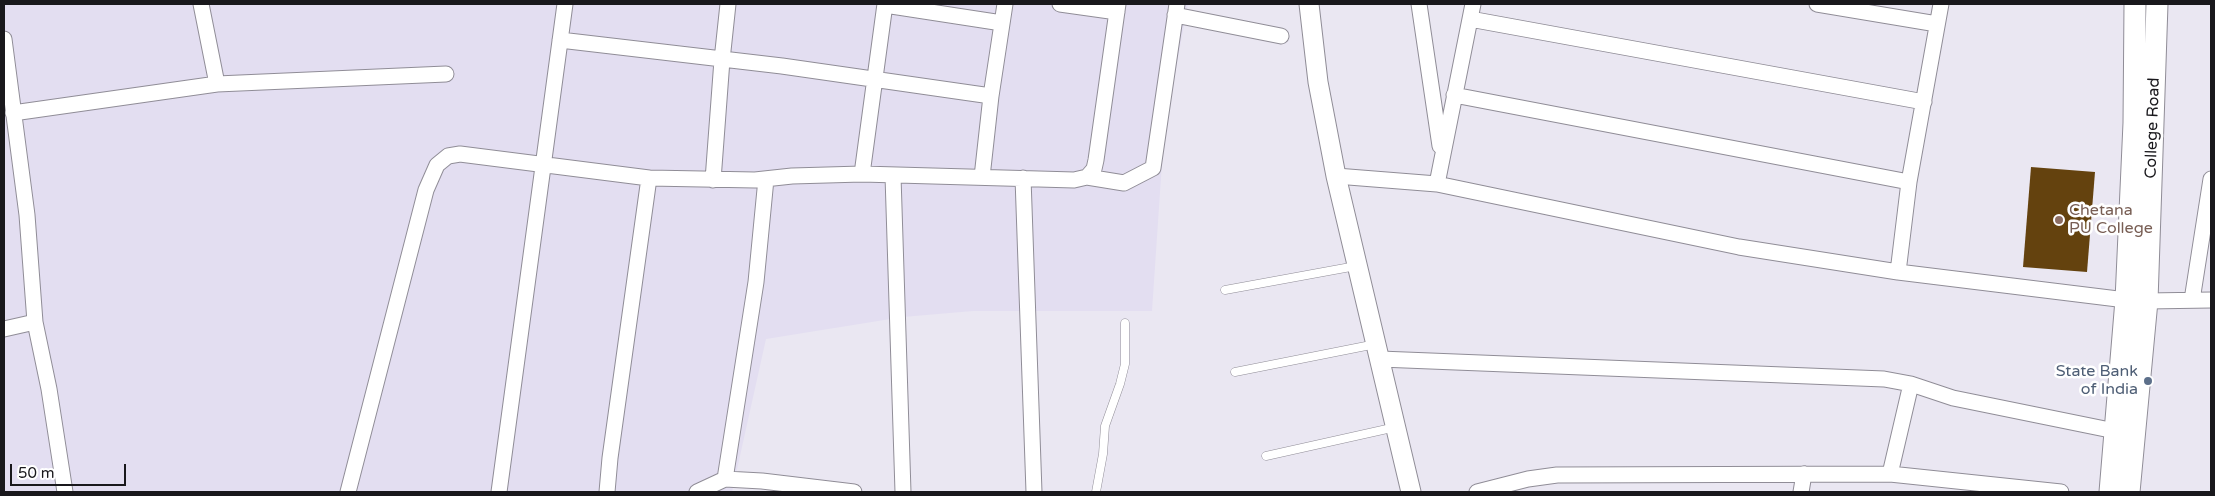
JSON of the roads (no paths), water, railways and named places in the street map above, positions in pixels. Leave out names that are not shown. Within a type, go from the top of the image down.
[{"type":"main road","name":"College Road","points":[[2110,492],[2126,300],[2134,122],[2135,4]]},
{"type":"main road","name":"College Road","points":[[2129,492],[2147,301],[2157,4]]},
{"type":"street","points":[[201,4],[217,84]]},
{"type":"street","points":[[499,492],[564,4]]},
{"type":"street","points":[[713,180],[728,4]]},
{"type":"street","points":[[862,174],[885,4],[1002,22]]},
{"type":"street","points":[[982,177],[1004,4]]},
{"type":"street","points":[[1060,4],[1118,8],[1096,160],[1094,169],[1087,177]]},
{"type":"street","points":[[1309,4],[1318,82],[1336,176],[1411,492]]},
{"type":"street","points":[[1419,4],[1441,157]]},
{"type":"street","points":[[1817,4],[1937,24]]},
{"type":"street","points":[[1898,272],[1909,182],[1941,4]]},
{"type":"street","points":[[348,492],[410,244],[426,190],[437,165],[448,156],[460,154],[649,178],[713,180],[862,174],[1074,180],[1087,177],[1124,183],[1153,168],[1176,10],[1282,36]]},
{"type":"street","points":[[1437,184],[1472,11],[1924,102]]},
{"type":"street","points":[[4,40],[27,215],[35,322],[49,389],[65,492]]},
{"type":"street","points":[[560,40],[874,79],[991,96]]},
{"type":"street","points":[[14,114],[217,84],[446,74]]},
{"type":"street","points":[[1454,95],[1909,182]]},
{"type":"street","points":[[893,176],[903,492]]},
{"type":"street","points":[[1336,176],[1437,184],[1739,247],[1898,272],[2126,300]]},
{"type":"street","points":[[607,492],[610,458],[649,178]]},
{"type":"street","points":[[1023,178],[1034,492]]},
{"type":"street","points":[[726,479],[756,282],[766,179]]},
{"type":"street","points":[[2192,300],[2210,197],[2211,179]]},
{"type":"street","points":[[2147,301],[2211,300]]},
{"type":"street","points":[[4,329],[35,322]]},
{"type":"street","points":[[1378,351],[1874,378],[1911,384],[1953,398],[2115,431]]},
{"type":"street","points":[[1890,474],[1911,384]]},
{"type":"street","points":[[1801,492],[1804,474]]},
{"type":"street","points":[[1478,492],[1528,479],[1557,475],[1890,474],[2061,492]]},
{"type":"street","points":[[697,492],[726,479],[763,487],[854,492]]},
{"type":"lane","points":[[1225,290],[1358,266]]},
{"type":"lane","points":[[1096,492],[1105,426],[1125,364],[1125,323]]},
{"type":"lane","points":[[1236,372],[1378,351]]},
{"type":"lane","points":[[1266,456],[1396,427]]},
{"type":"place","name":"Chetana PU College","points":[[2059,220]]},
{"type":"place","name":"State Bank of India","points":[[2148,381]]}]
